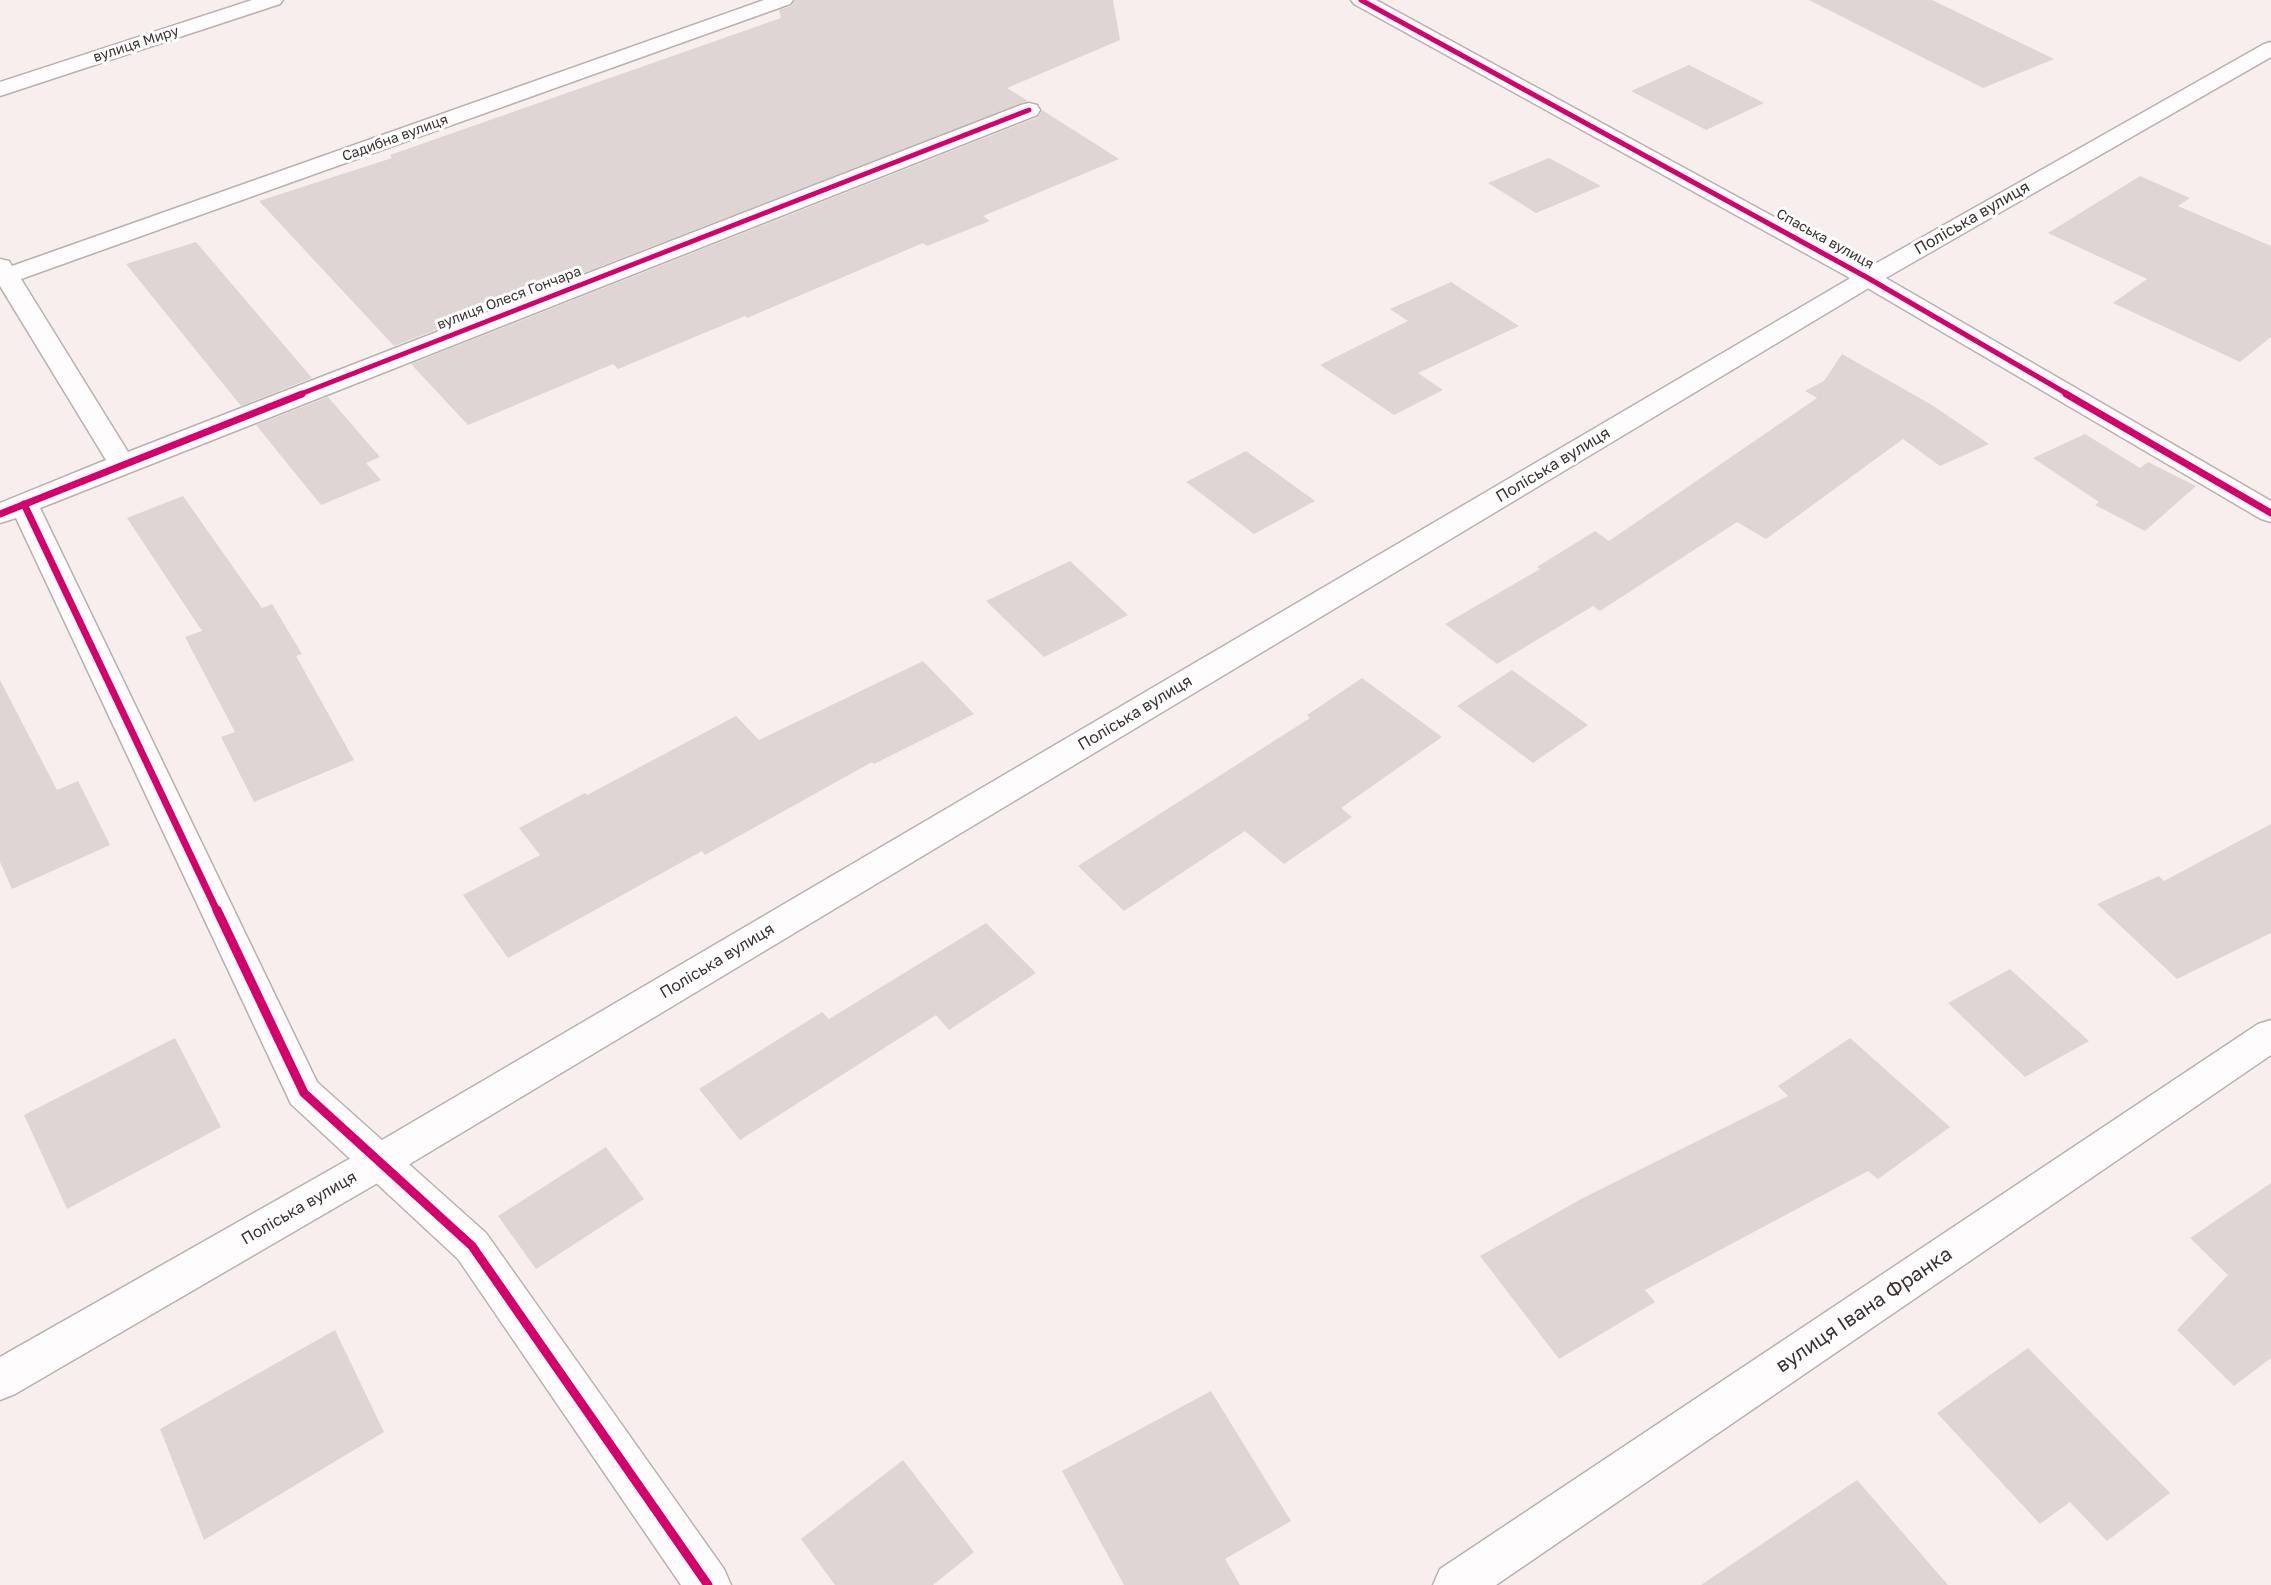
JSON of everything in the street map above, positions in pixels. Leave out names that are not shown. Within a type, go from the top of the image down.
[{"type":"street","name":"вулиця Миру","points":[[0,89],[273,0]]},
{"type":"street","name":"Садибна вулиця","points":[[3,271],[783,0]]},
{"type":"street","name":"Спаська вулиця","points":[[1361,0],[1868,278],[2271,513]]},
{"type":"street","name":"Поліська вулиця","points":[[0,1380],[379,1162],[1868,278],[2271,48]]},
{"type":"street","name":"вулиця Олеся Гончара","points":[[12,509],[1029,110]]},
{"type":"street","points":[[3,271],[122,464]]},
{"type":"street","points":[[12,509],[304,1093],[472,1246],[708,1585]]},
{"type":"street","name":"вулиця Івана Франка","points":[[1456,1585],[2271,1035]]},
{"type":"building","points":[[795,0],[1113,0],[1120,40],[1007,88],[1028,101],[394,346],[259,201],[392,158],[390,155],[781,18],[779,10],[791,6]]},
{"type":"building","points":[[1809,0],[1932,0],[2054,59],[1983,88]]},
{"type":"building","points":[[1689,65],[1764,103],[1706,130],[1631,91]]},
{"type":"building","points":[[1042,110],[1119,159],[983,216],[990,221],[927,246],[923,243],[747,318],[745,316],[618,369],[613,364],[468,425],[411,364],[1038,117]]},
{"type":"building","points":[[1549,158],[1601,186],[1536,213],[1488,183]]},
{"type":"building","points":[[2140,176],[2190,198],[2178,206],[2271,246],[2271,337],[2240,362],[2113,303],[2147,279],[2048,233]]},
{"type":"building","points":[[196,242],[312,378],[241,406],[126,264]]},
{"type":"building","points":[[1451,282],[1519,326],[1418,373],[1443,390],[1394,415],[1320,365],[1408,321],[1390,309]]},
{"type":"building","points":[[1842,354],[1932,405],[1989,444],[1940,466],[1903,439],[1766,539],[1737,522],[1600,611],[1593,606],[1497,664],[1445,624],[1540,569],[1537,567],[1595,531],[1609,541],[1817,398],[1805,391],[1824,381]]},
{"type":"building","points":[[328,397],[380,457],[366,463],[381,480],[321,505],[256,425]]},
{"type":"building","points":[[2085,434],[2140,468],[2148,462],[2196,486],[2145,531],[2095,505],[2099,502],[2033,458]]},
{"type":"building","points":[[1246,451],[1315,501],[1254,534],[1186,482]]},
{"type":"building","points":[[183,496],[262,608],[272,604],[302,654],[296,656],[354,760],[254,802],[221,737],[235,732],[185,637],[202,631],[127,518]]},
{"type":"building","points":[[1070,561],[1128,615],[1044,657],[986,601]]},
{"type":"building","points":[[923,661],[974,714],[874,764],[872,762],[705,855],[702,851],[508,958],[463,895],[540,855],[519,828],[585,793],[587,795],[736,716],[759,740]]},
{"type":"building","points":[[1512,670],[1588,725],[1533,763],[1457,706]]},
{"type":"building","points":[[1362,678],[1442,737],[1341,808],[1352,817],[1284,864],[1245,831],[1124,911],[1078,866],[1310,718],[1307,715]]},
{"type":"building","points":[[0,680],[57,790],[78,781],[110,845],[12,889],[0,862]]},
{"type":"building","points":[[2271,824],[2271,933],[2177,979],[2097,904],[2159,876],[2164,881]]},
{"type":"building","points":[[986,923],[1036,973],[949,1030],[936,1015],[740,1140],[699,1089],[822,1012],[829,1019]]},
{"type":"building","points":[[2010,969],[2089,1041],[2025,1077],[1948,1003]]},
{"type":"building","points":[[175,1038],[221,1127],[67,1209],[24,1115]]},
{"type":"building","points":[[1850,1038],[1950,1127],[1878,1179],[1868,1171],[1645,1290],[1655,1302],[1559,1359],[1480,1256],[1583,1198],[1788,1096],[1778,1086]]},
{"type":"building","points":[[606,1147],[644,1199],[536,1269],[498,1216]]},
{"type":"building","points":[[2271,1183],[2271,1358],[2234,1386],[2177,1330],[2228,1275],[2190,1238]]},
{"type":"building","points":[[335,1330],[384,1432],[204,1540],[160,1429]]},
{"type":"building","points":[[2028,1348],[2170,1493],[2107,1541],[2070,1502],[2040,1524],[1937,1413]]},
{"type":"building","points":[[1211,1391],[1291,1521],[1225,1559],[1240,1585],[1124,1585],[1062,1471]]},
{"type":"building","points":[[903,1460],[974,1552],[933,1585],[835,1585],[801,1539]]},
{"type":"building","points":[[1857,1480],[1948,1585],[1701,1585]]},
{"type":"cycle path","points":[[1361,0],[1868,278],[2271,513]]},
{"type":"cycle path","points":[[0,514],[122,464],[1029,110]]},
{"type":"cycle path","points":[[24,504],[304,1093],[472,1246],[708,1585]]}]
